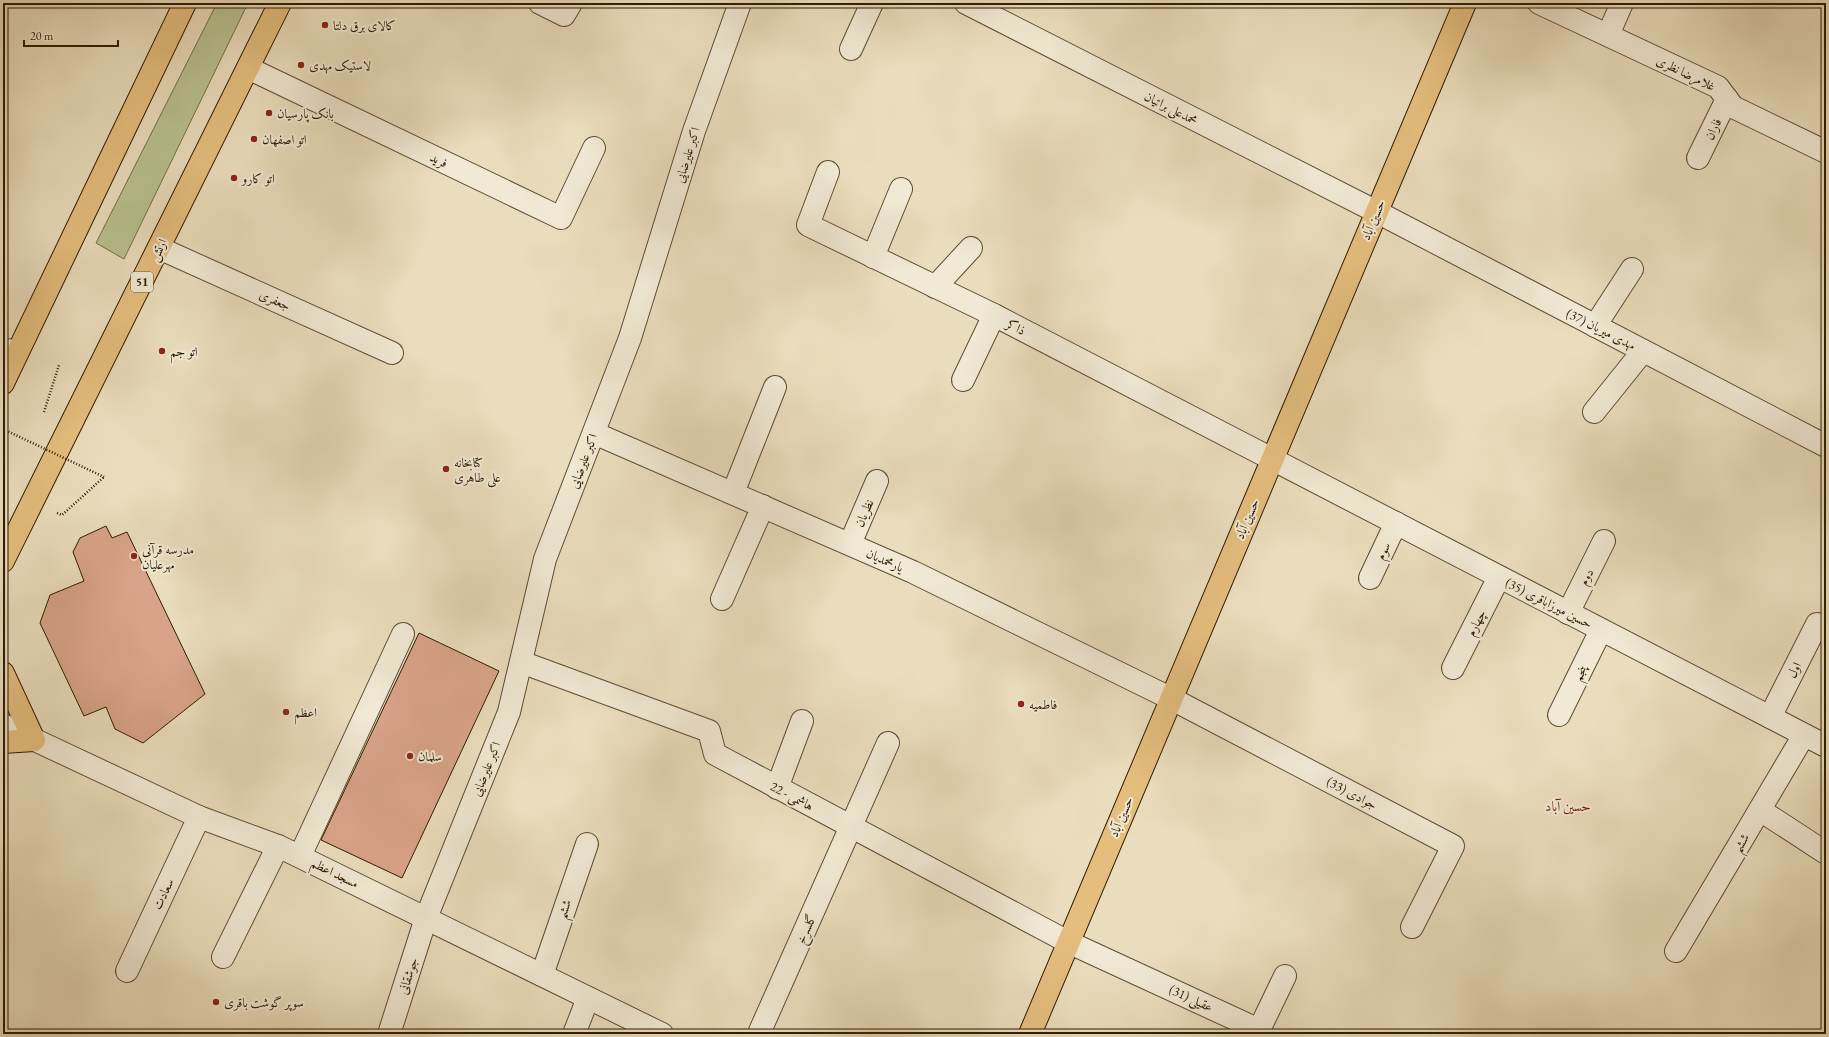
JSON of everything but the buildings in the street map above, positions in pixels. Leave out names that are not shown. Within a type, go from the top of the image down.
[{"type":"main road","points":[[3,383],[11,350],[185,3]]},
{"type":"main road","name":"ارتش","points":[[3,561],[280,3]]},
{"type":"main road","name":"حسین آباد","points":[[1030,1034],[1465,3]]},
{"type":"main road","points":[[3,674],[34,740],[3,742]]},
{"type":"street","points":[[540,3],[564,15],[571,3]]},
{"type":"street","name":"اکبر علیرضایی","points":[[426,918],[509,712],[544,559],[630,338],[694,131],[740,3]]},
{"type":"street","points":[[851,49],[872,3]]},
{"type":"street","name":"محمدعلی براتیان","points":[[966,3],[1377,212]]},
{"type":"street","name":"غلامرضا نظری","points":[[1539,3],[1718,87],[1732,107],[1826,152]]},
{"type":"street","points":[[1608,35],[1622,3]]},
{"type":"street","name":"فرید","points":[[248,68],[561,218],[594,148]]},
{"type":"street","name":"فاران","points":[[1698,158],[1727,99]]},
{"type":"street","name":"ذاکر","points":[[828,172],[808,225],[994,315],[1272,460]]},
{"type":"street","points":[[873,257],[901,189]]},
{"type":"street","name":"مهدی میریان (37)","points":[[1377,212],[1826,446]]},
{"type":"street","name":"جعفری","points":[[159,248],[392,353]]},
{"type":"street","points":[[935,287],[971,248]]},
{"type":"street","points":[[1595,326],[1632,269]]},
{"type":"street","points":[[963,380],[994,315]]},
{"type":"street","points":[[1594,412],[1643,351]]},
{"type":"street","points":[[733,493],[775,387]]},
{"type":"street","name":"یارمحمدیان","points":[[594,432],[913,572],[1172,698]]},
{"type":"street","name":"حسین میرزاباقری (35)","points":[[1272,460],[1826,746]]},
{"type":"street","name":"نظریان","points":[[850,544],[877,481]]},
{"type":"street","points":[[722,599],[763,506]]},
{"type":"street","name":"سوم","points":[[1370,578],[1396,523]]},
{"type":"street","name":"دوم","points":[[1568,613],[1604,541]]},
{"type":"street","name":"چهارم","points":[[1453,668],[1499,577]]},
{"type":"street","name":"اول","points":[[1770,717],[1817,624]]},
{"type":"street","name":"پنجم","points":[[1559,715],[1601,630]]},
{"type":"street","points":[[300,856],[403,634]]},
{"type":"street","name":"هاشمی - 22","points":[[521,662],[709,731],[715,754],[1068,942]]},
{"type":"street","name":"جوادی (33)","points":[[1172,698],[1452,846],[1412,927]]},
{"type":"street","points":[[777,788],[802,721]]},
{"type":"street","name":"مسجد اعظم","points":[[3,725],[199,817],[278,846],[300,856],[662,1034]]},
{"type":"street","name":"ششم","points":[[1676,951],[1804,735]]},
{"type":"street","name":"گلسرخ","points":[[760,1031],[852,828],[888,744]]},
{"type":"street","points":[[1760,810],[1826,853]]},
{"type":"street","name":"سعادت","points":[[126,971],[199,817]]},
{"type":"street","name":"ششم","points":[[542,975],[587,844]]},
{"type":"street","points":[[223,957],[278,846]]},
{"type":"street","name":"جوشقانی","points":[[389,1034],[426,918]]},
{"type":"street","name":"عقیلی (31)","points":[[1068,942],[1259,1030],[1285,976]]},
{"type":"street","points":[[574,1034],[588,998]]},
{"type":"path","points":[[43,415],[59,365]]},
{"type":"path","points":[[3,429],[104,477],[62,515]]},
{"type":"path","points":[[34,444],[36,436]]},
{"type":"green space","points":[[217,3],[248,3],[124,259],[96,243]]},
{"type":"place","name":"کالای برق دلتا","points":[[325,25]]},
{"type":"place","name":"لاستیک مهدی","points":[[301,65]]},
{"type":"place","name":"بانک پارسیان","points":[[269,113]]},
{"type":"place","name":"اتو اصفهان","points":[[254,139]]},
{"type":"place","name":"اتو کارو","points":[[234,178]]},
{"type":"place","name":"اتو جم","points":[[162,351]]},
{"type":"place","name":"کتابخانه علی طاهری","points":[[446,469]]},
{"type":"place","name":"مدرسه قرآنی مهرعلیان","points":[[134,556]]},
{"type":"place","name":"فاطمیه","points":[[1021,704]]},
{"type":"place","name":"اعظم","points":[[286,712]]},
{"type":"place","name":"سلمان","points":[[410,756]]},
{"type":"place","name":"سوپر گوشت باقری","points":[[216,1002]]},
{"type":"district","name":"حسین آباد","points":[[1568,806]]}]
